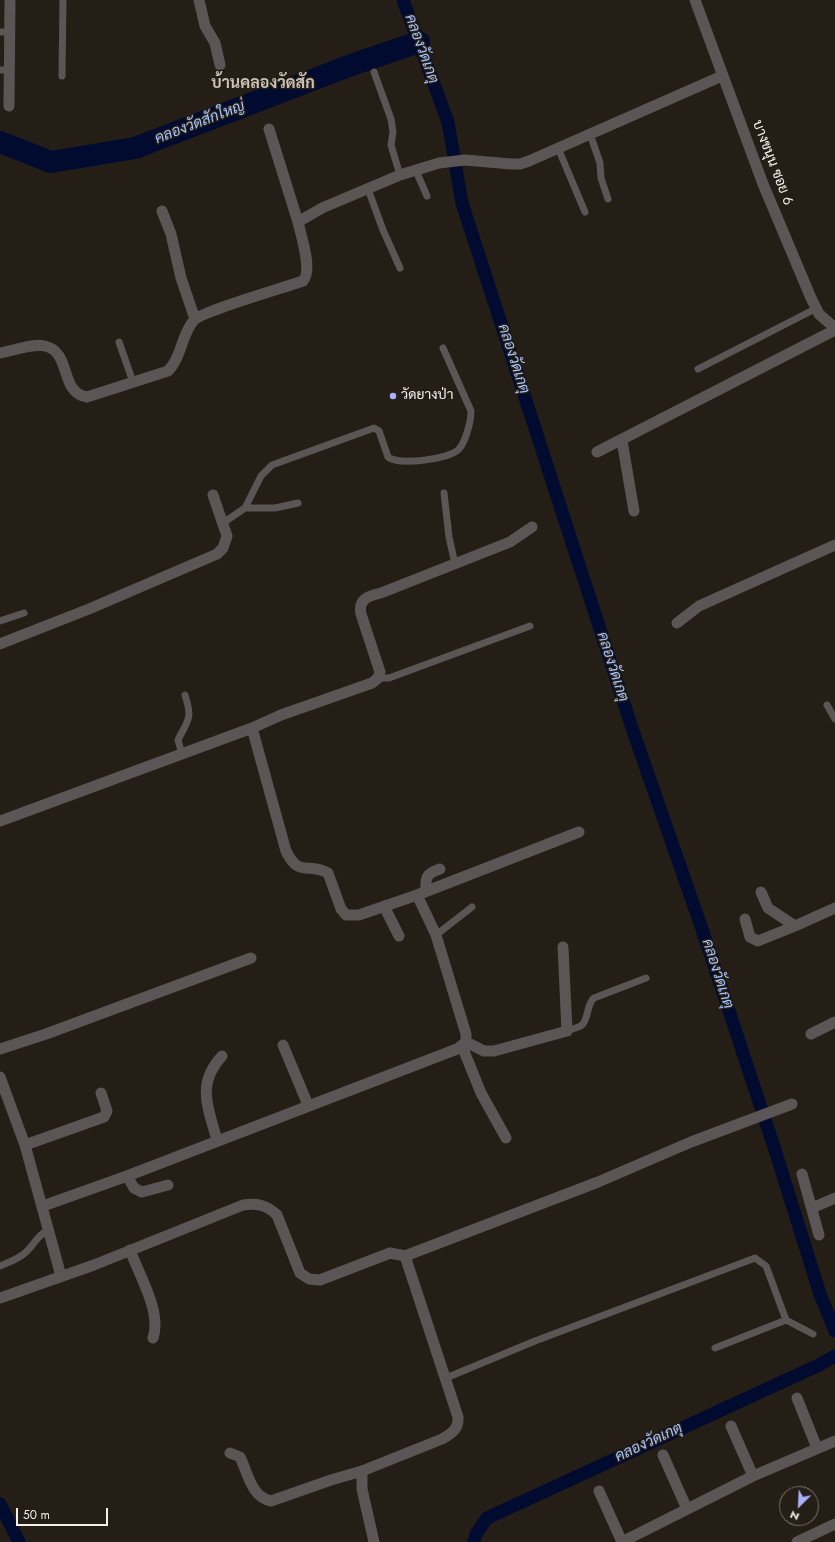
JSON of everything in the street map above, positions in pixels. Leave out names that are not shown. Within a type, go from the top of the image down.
[{"type":"street","points":[[2,0],[10,0],[5,32],[5,70],[9,106]]},
{"type":"street","points":[[199,0],[205,26],[215,43],[220,65]]},
{"type":"street","name":"บางขนุน ซอย 6","points":[[695,0],[722,76],[744,129],[763,184],[815,309],[824,320],[835,329]]},
{"type":"street","points":[[298,222],[322,208],[400,175],[439,163],[465,160],[520,164],[722,76]]},
{"type":"street","points":[[0,353],[31,346],[44,345],[51,348],[59,355],[71,388],[75,393],[87,397],[168,371],[173,366],[189,327],[195,319],[304,281],[307,277],[308,268],[298,222],[268,129]]},
{"type":"street","points":[[162,211],[171,234],[181,278],[195,319]]},
{"type":"street","points":[[598,452],[622,441],[835,329]]},
{"type":"street","points":[[622,441],[634,511]]},
{"type":"street","points":[[0,644],[89,609],[217,554],[226,542],[227,536],[213,495]]},
{"type":"street","points":[[0,822],[252,728],[281,715],[372,683],[378,678],[380,672],[361,614],[360,607],[363,600],[367,596],[380,593],[510,542],[532,526]]},
{"type":"street","points":[[677,623],[699,606],[835,545]]},
{"type":"street","points":[[252,728],[286,851],[291,862],[307,870],[323,870],[328,873],[341,909],[346,915],[359,915],[421,893],[579,832]]},
{"type":"street","points":[[440,869],[427,875],[421,893],[436,935],[466,1034],[464,1044],[481,1093],[506,1138]]},
{"type":"street","points":[[760,892],[768,908],[794,926]]},
{"type":"street","points":[[384,906],[399,936]]},
{"type":"street","points":[[745,919],[750,937],[758,941],[835,908]]},
{"type":"street","points":[[43,1206],[127,1176],[464,1044],[484,1051],[494,1051],[566,1031],[563,947]]},
{"type":"street","points":[[0,1048],[46,1034],[252,958]]},
{"type":"street","points":[[811,1034],[835,1022]]},
{"type":"street","points":[[283,1045],[308,1105]]},
{"type":"street","points":[[217,1140],[205,1092],[208,1075],[222,1056]]},
{"type":"street","points":[[0,1076],[25,1145],[61,1276]]},
{"type":"street","points":[[25,1145],[104,1118],[107,1111],[100,1093]]},
{"type":"street","points":[[0,1298],[94,1265],[251,1203],[270,1208],[278,1215],[300,1273],[309,1279],[320,1280],[335,1276],[390,1253],[405,1256],[598,1182],[643,1161],[752,1118],[792,1104]]},
{"type":"street","points":[[802,1174],[819,1235]]},
{"type":"street","points":[[127,1176],[134,1188],[142,1192],[168,1185]]},
{"type":"street","points":[[812,1208],[835,1198]]},
{"type":"street","points":[[130,1250],[154,1312],[156,1329],[153,1338]]},
{"type":"street","points":[[230,1453],[240,1457],[253,1488],[259,1496],[271,1501],[362,1471],[442,1439],[454,1432],[457,1428],[458,1417],[405,1256]]},
{"type":"street","points":[[797,1398],[817,1448]]},
{"type":"street","points":[[731,1426],[753,1476]]},
{"type":"street","points":[[599,1491],[622,1542],[753,1476],[835,1441]]},
{"type":"street","points":[[663,1456],[687,1509]]},
{"type":"street","points":[[362,1471],[363,1496],[374,1542]]},
{"type":"street","points":[[797,1542],[835,1524]]},
{"type":"lane","points":[[62,76],[63,0]]},
{"type":"lane","points":[[374,72],[392,119],[393,132],[391,145],[400,175]]},
{"type":"lane","points":[[590,134],[600,163],[601,178],[608,199]]},
{"type":"lane","points":[[558,148],[585,212]]},
{"type":"lane","points":[[416,171],[427,196]]},
{"type":"lane","points":[[368,189],[383,230],[400,268]]},
{"type":"lane","points":[[698,369],[815,309]]},
{"type":"lane","points":[[119,342],[133,382]]},
{"type":"lane","points":[[223,523],[246,508],[261,476],[272,465],[374,428],[379,431],[388,457],[396,461],[413,462],[443,456],[458,450],[462,444],[471,406],[443,348]]},
{"type":"lane","points":[[444,493],[449,537],[455,564]]},
{"type":"lane","points":[[246,508],[275,508],[298,503]]},
{"type":"lane","points":[[0,621],[24,613]]},
{"type":"lane","points":[[378,678],[389,678],[530,626]]},
{"type":"lane","points":[[182,754],[178,740],[187,725],[190,714],[185,695]]},
{"type":"lane","points":[[827,705],[835,719]]},
{"type":"lane","points":[[436,935],[472,907]]},
{"type":"lane","points":[[566,1031],[581,1026],[584,1022],[590,1002],[594,998],[646,978]]},
{"type":"lane","points":[[0,1266],[28,1251],[39,1236],[49,1230]]},
{"type":"lane","points":[[446,1378],[542,1339],[755,1258],[766,1266],[786,1320],[813,1334]]},
{"type":"lane","points":[[715,1348],[786,1320]]},
{"type":"waterway","name":"คลองวัดเกตุ","points":[[403,0],[448,122],[462,203],[633,731],[703,932],[775,1150],[820,1294],[835,1331]]},
{"type":"waterway","name":"คลองวัดสักใหญ่","points":[[0,142],[51,162],[135,148],[354,64],[419,42]]},
{"type":"waterway","name":"คลองวัดเกตุ","points":[[474,1542],[476,1534],[487,1518],[819,1365],[835,1356]]},
{"type":"waterway","points":[[0,1504],[19,1542]]},
{"type":"place","name":"วัดยางป่า","points":[[393,396]]},
{"type":"district","name":"บ้านคลองวัดสัก","points":[[263,84]]}]
